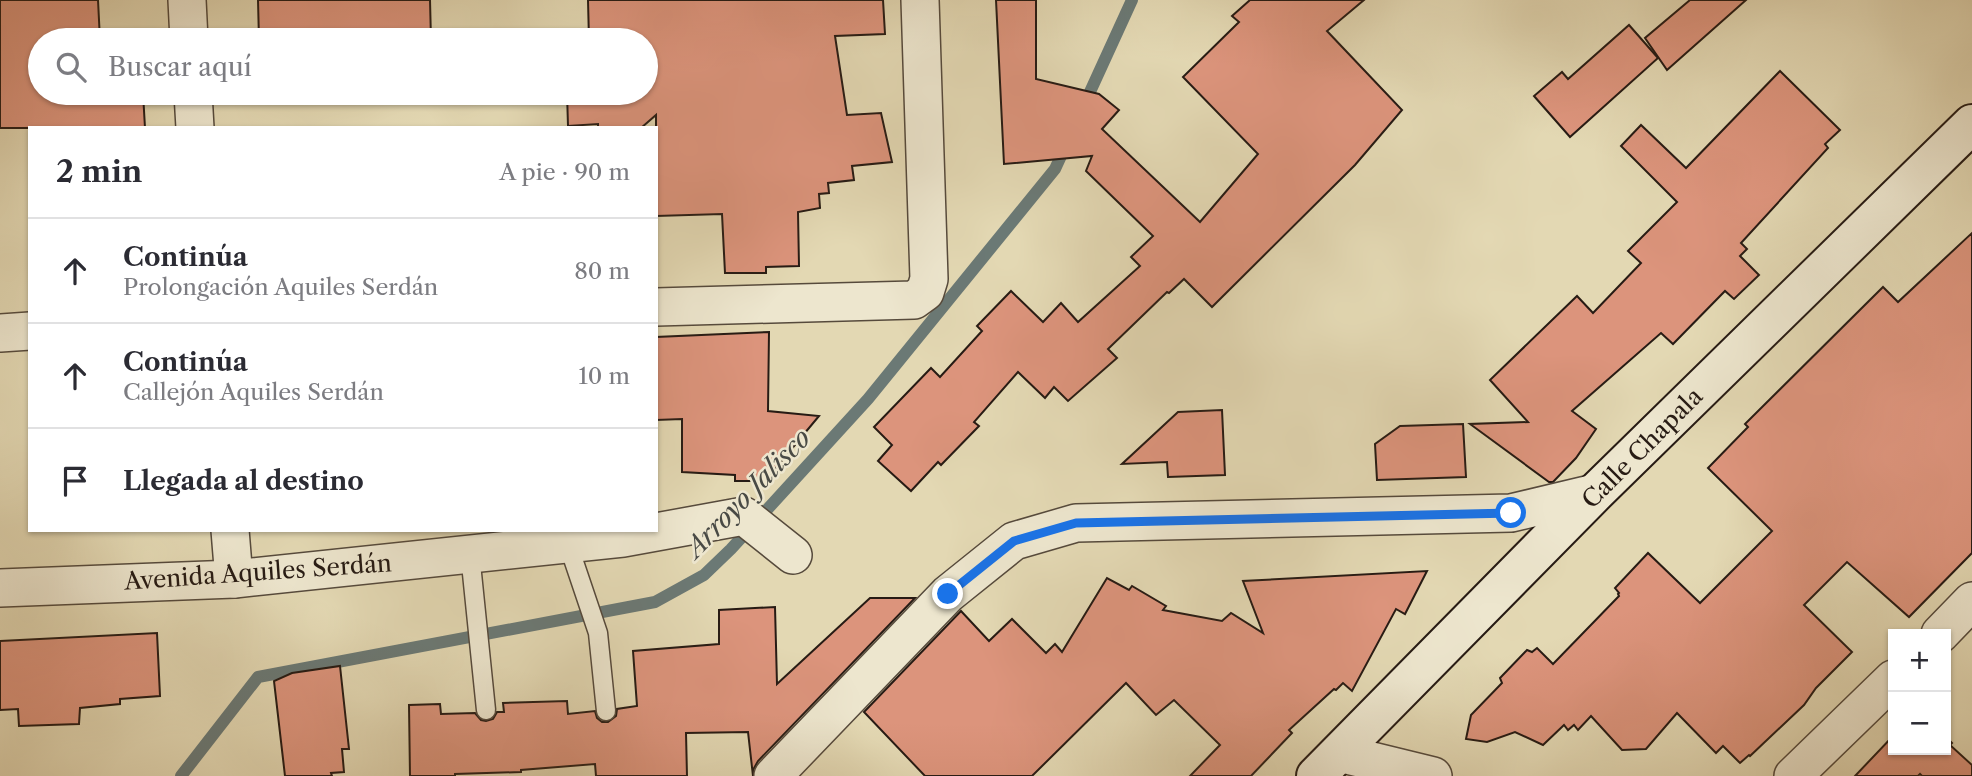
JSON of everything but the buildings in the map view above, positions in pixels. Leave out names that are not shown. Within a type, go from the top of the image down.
[{"type":"main road","name":"Calle Chapala","points":[[1328,764],[1595,493],[1972,124]]},
{"type":"street","points":[[187,0],[188,28]]},
{"type":"street","points":[[658,307],[914,300],[925,292],[929,279],[920,0]]},
{"type":"street","points":[[194,105],[195,126]]},
{"type":"street","points":[[0,333],[28,331]]},
{"type":"street","points":[[773,776],[948,594],[1014,541],[1076,523],[1511,513],[1595,493]]},
{"type":"street","points":[[230,532],[234,579]]},
{"type":"street","name":"Avenida Aquiles Serdán","points":[[0,588],[234,579],[623,538],[768,535]]},
{"type":"street","points":[[1945,629],[1972,601]]},
{"type":"street","points":[[1793,776],[1888,684]]},
{"type":"street","points":[[1328,764],[1433,776]]},
{"type":"lane","points":[[568,544],[598,633],[606,711]]},
{"type":"lane","points":[[470,554],[486,710]]},
{"type":"waterway","name":"Arroyo Jalisco","points":[[1084,105],[1132,0]]},
{"type":"waterway","name":"Arroyo Jalisco","points":[[181,776],[258,677],[655,602],[704,575],[868,399],[1055,169],[1067,143]]},
{"type":"route","points":[[948,594],[1014,541],[1076,523],[1511,513]]}]
